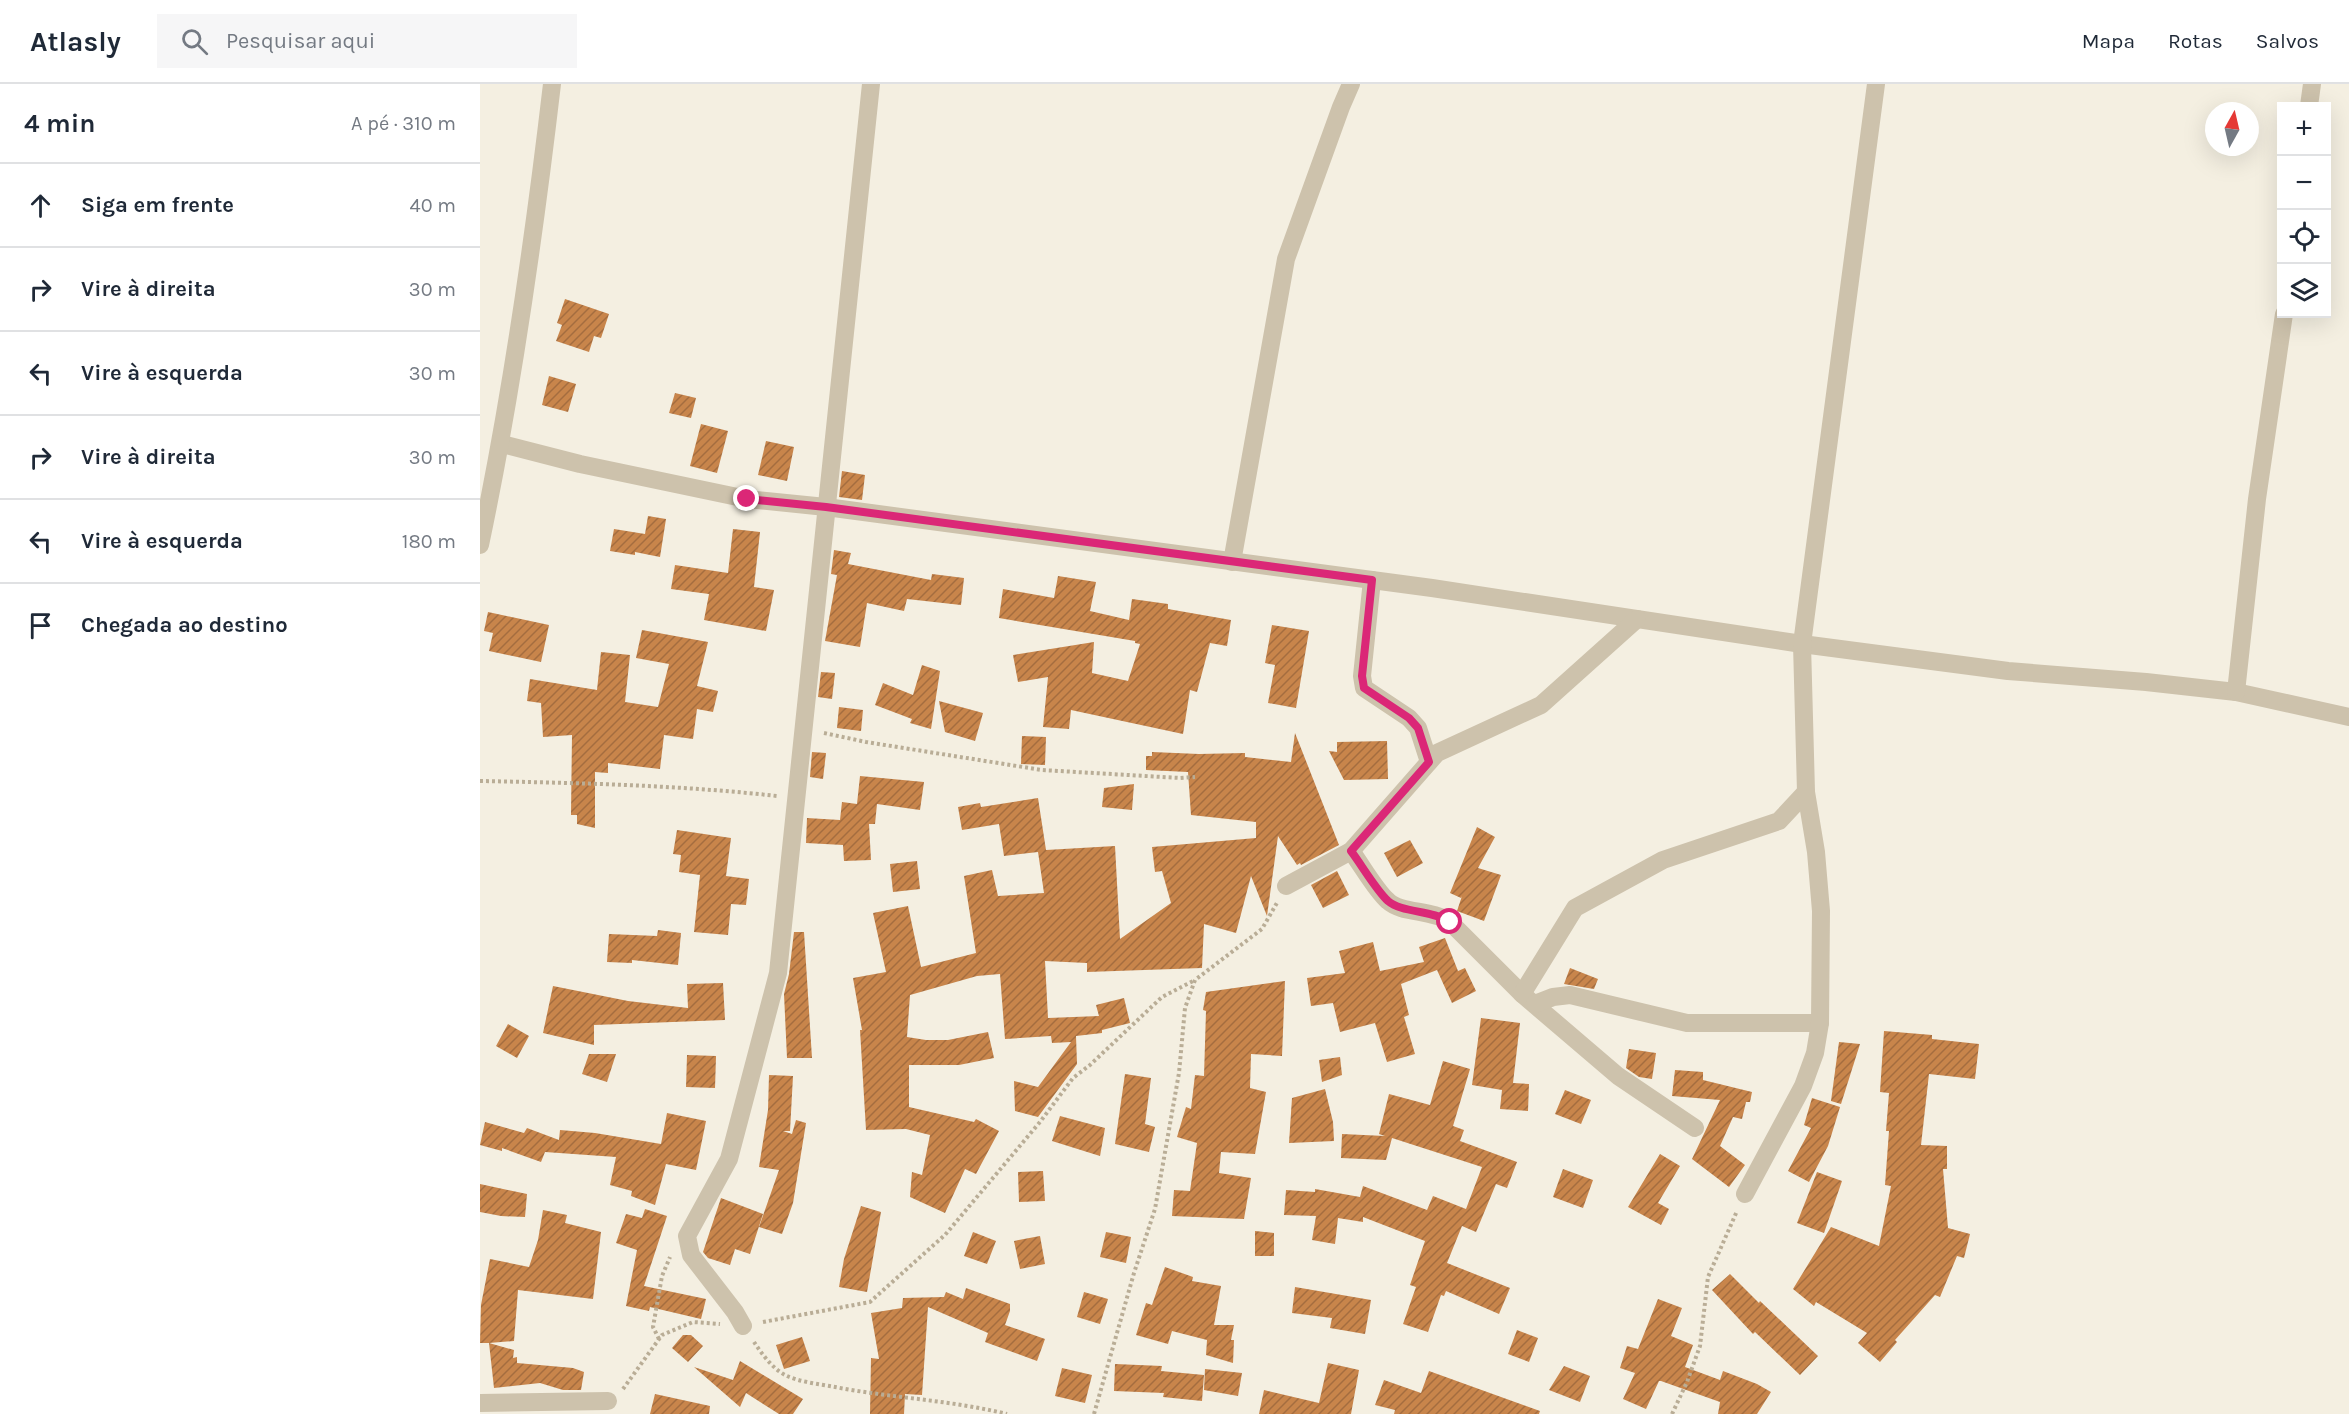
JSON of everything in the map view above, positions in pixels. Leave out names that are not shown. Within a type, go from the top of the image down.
[{"type":"street","points":[[480,545],[502,444],[552,84]]},
{"type":"street","points":[[743,1326],[735,1312],[691,1255],[687,1236],[729,1159],[778,973],[871,84]]},
{"type":"street","points":[[1232,562],[1286,259],[1341,106],[1352,84]]},
{"type":"street","points":[[1745,1194],[1803,1086],[1815,1053],[1820,1023],[1821,911],[1816,852],[1806,792],[1802,644],[1876,84]]},
{"type":"street","points":[[2310,102],[2312,84]]},
{"type":"street","points":[[2236,692],[2257,499],[2283,318]]},
{"type":"street","points":[[502,444],[580,464],[724,494],[1372,580],[1802,644],[2008,671],[2236,692],[2349,717]]},
{"type":"street","points":[[1372,580],[1362,676],[1364,688],[1409,718],[1418,728],[1429,762]]},
{"type":"street","points":[[1286,886],[1351,851],[1437,753],[1541,705],[1637,619]]},
{"type":"street","points":[[1528,999],[1575,908],[1663,860],[1779,820],[1806,792]]},
{"type":"street","points":[[1351,851],[1388,901],[1398,906],[1441,915],[1528,999],[1618,1076],[1695,1128]]},
{"type":"street","points":[[1528,999],[1570,995],[1687,1023],[1820,1023]]},
{"type":"street","points":[[480,1403],[608,1401]]},
{"type":"path","points":[[822,732],[866,742],[1042,770],[1195,777]]},
{"type":"path","points":[[480,781],[616,784],[726,790],[784,796]]},
{"type":"path","points":[[608,1401],[626,1386],[662,1335],[693,1322],[743,1326],[870,1302],[945,1235],[1040,1122],[1073,1078],[1162,998],[1194,980],[1262,929],[1286,886]]},
{"type":"path","points":[[1094,1414],[1131,1283],[1155,1209],[1179,1073],[1185,1008],[1194,980]]},
{"type":"path","points":[[1672,1414],[1688,1382],[1700,1346],[1708,1277],[1745,1194]]},
{"type":"path","points":[[659,1340],[653,1327],[662,1276],[671,1255],[687,1236]]},
{"type":"path","points":[[743,1326],[766,1359],[785,1375],[869,1394],[978,1406],[1008,1414]]},
{"type":"building","points":[[565,299],[609,314],[601,338],[594,336],[589,352],[556,341],[562,325],[557,323]]},
{"type":"building","points":[[549,376],[576,384],[568,412],[542,405]]},
{"type":"building","points":[[675,393],[696,398],[691,418],[669,413]]},
{"type":"building","points":[[701,424],[728,431],[717,473],[690,466]]},
{"type":"building","points":[[766,441],[794,447],[787,481],[758,475]]},
{"type":"building","points":[[842,471],[865,475],[862,500],[839,497]]},
{"type":"building","points":[[648,516],[666,519],[660,557],[635,552],[635,555],[610,551],[614,529],[645,534]]},
{"type":"building","points":[[733,529],[760,532],[754,587],[774,590],[766,631],[704,620],[709,594],[671,589],[675,565],[728,573]]},
{"type":"building","points":[[834,550],[851,553],[848,564],[931,580],[932,574],[964,578],[961,605],[907,599],[904,611],[867,603],[860,647],[825,641],[837,575],[831,574]]},
{"type":"building","points":[[1058,576],[1096,582],[1090,611],[1129,620],[1132,599],[1168,604],[1168,609],[1231,620],[1227,646],[1210,643],[1197,692],[1190,690],[1183,734],[1071,710],[1069,729],[1043,727],[1048,677],[1018,682],[1013,655],[1094,642],[1092,673],[1128,681],[1140,644],[1135,641],[999,618],[1003,589],[1054,598]]},
{"type":"building","points":[[488,612],[549,625],[541,662],[489,651],[493,633],[484,631]]},
{"type":"building","points":[[1272,625],[1309,631],[1296,708],[1268,703],[1275,665],[1265,663]]},
{"type":"building","points":[[642,630],[708,642],[697,686],[718,691],[713,712],[697,709],[693,739],[664,735],[660,769],[608,763],[608,773],[595,772],[595,828],[577,824],[577,815],[571,815],[572,735],[543,737],[541,703],[527,701],[530,679],[597,690],[601,652],[630,655],[625,702],[658,707],[669,664],[636,658]]},
{"type":"building","points":[[922,665],[940,671],[931,729],[910,723],[912,719],[875,705],[883,683],[913,695]]},
{"type":"building","points":[[821,672],[835,673],[832,699],[818,697]]},
{"type":"building","points":[[939,701],[983,713],[975,741],[945,732]]},
{"type":"building","points":[[839,707],[863,710],[861,731],[837,728]]},
{"type":"building","points":[[1295,733],[1339,845],[1297,865],[1278,836],[1267,916],[1251,876],[1236,933],[1204,924],[1202,968],[1087,972],[1087,963],[1045,961],[1048,1018],[1099,1016],[1096,1005],[1124,998],[1130,1023],[1102,1030],[1102,1033],[1076,1036],[1077,1064],[1038,1117],[1015,1111],[1014,1081],[1038,1087],[1071,1042],[1052,1043],[1051,1036],[1005,1039],[1000,974],[977,976],[910,995],[907,1037],[948,1040],[988,1032],[994,1058],[959,1065],[909,1065],[909,1107],[974,1122],[976,1119],[999,1131],[976,1174],[965,1169],[945,1213],[910,1197],[912,1172],[922,1175],[930,1135],[906,1129],[866,1130],[860,1030],[862,1030],[853,978],[886,972],[873,913],[908,906],[921,967],[976,953],[964,876],[992,870],[998,896],[1044,893],[1038,852],[1004,856],[999,824],[962,830],[958,807],[980,803],[981,807],[1038,798],[1046,850],[1115,846],[1120,939],[1171,903],[1162,871],[1155,872],[1152,847],[1256,838],[1256,822],[1191,815],[1188,772],[1146,770],[1146,756],[1152,756],[1152,752],[1245,753],[1245,757],[1291,762]]},
{"type":"building","points":[[1022,736],[1046,737],[1045,765],[1021,764]]},
{"type":"building","points":[[1387,741],[1388,779],[1344,780],[1329,751],[1337,752],[1337,742]]},
{"type":"building","points":[[812,752],[826,753],[823,779],[810,777]]},
{"type":"building","points":[[860,776],[924,782],[920,810],[877,804],[875,824],[869,824],[871,860],[844,861],[843,845],[806,843],[807,818],[840,820],[842,802],[857,804]]},
{"type":"building","points":[[1134,784],[1132,810],[1102,807],[1104,788]]},
{"type":"building","points":[[1477,827],[1495,837],[1478,868],[1501,875],[1484,921],[1457,911],[1462,896],[1461,898],[1450,893]]},
{"type":"building","points":[[677,830],[731,838],[726,876],[749,879],[746,905],[731,904],[728,935],[694,932],[700,875],[679,872],[681,855],[673,854]]},
{"type":"building","points":[[1410,840],[1423,863],[1397,877],[1384,853]]},
{"type":"building","points":[[917,861],[920,889],[893,892],[890,864]]},
{"type":"building","points":[[1337,871],[1349,895],[1323,908],[1311,885]]},
{"type":"building","points":[[658,930],[681,933],[678,965],[632,960],[632,963],[607,962],[609,934],[657,936]]},
{"type":"building","points":[[794,932],[804,932],[812,1058],[787,1058],[784,994]]},
{"type":"building","points":[[1445,938],[1458,971],[1465,968],[1476,991],[1452,1003],[1437,970],[1401,984],[1409,1015],[1404,1017],[1415,1054],[1387,1062],[1375,1023],[1340,1032],[1333,1003],[1311,1006],[1307,978],[1345,973],[1339,951],[1373,942],[1380,971],[1424,962],[1419,947]]},
{"type":"building","points":[[1570,968],[1598,979],[1594,989],[1564,984]]},
{"type":"building","points":[[1285,981],[1282,1056],[1251,1054],[1250,1088],[1266,1092],[1255,1154],[1221,1152],[1219,1173],[1251,1178],[1244,1219],[1172,1216],[1174,1190],[1190,1191],[1197,1143],[1177,1137],[1186,1107],[1191,1109],[1195,1075],[1204,1076],[1206,1011],[1203,1010],[1206,992]]},
{"type":"building","points":[[723,983],[725,1020],[594,1025],[594,1045],[543,1033],[553,986],[628,1001],[688,1008],[687,984]]},
{"type":"building","points":[[1481,1018],[1520,1023],[1513,1083],[1529,1084],[1528,1111],[1500,1109],[1502,1090],[1472,1085]]},
{"type":"building","points":[[508,1024],[529,1036],[517,1058],[496,1046]]},
{"type":"building","points":[[1884,1031],[1932,1035],[1932,1039],[1979,1044],[1975,1079],[1929,1074],[1921,1145],[1947,1146],[1947,1169],[1943,1169],[1948,1228],[1970,1234],[1964,1258],[1957,1256],[1940,1297],[1935,1295],[1895,1340],[1897,1342],[1880,1362],[1858,1343],[1867,1333],[1816,1302],[1814,1306],[1793,1289],[1831,1227],[1879,1246],[1891,1186],[1885,1185],[1889,1093],[1880,1092]]},
{"type":"building","points":[[1839,1042],[1860,1044],[1841,1104],[1831,1101]]},
{"type":"building","points":[[1629,1049],[1656,1053],[1652,1079],[1639,1077],[1626,1068]]},
{"type":"building","points":[[589,1054],[616,1054],[607,1082],[582,1074]]},
{"type":"building","points":[[687,1055],[716,1056],[715,1088],[686,1087]]},
{"type":"building","points":[[1340,1057],[1342,1075],[1322,1082],[1319,1060]]},
{"type":"building","points":[[1443,1061],[1470,1069],[1453,1126],[1464,1130],[1460,1141],[1517,1162],[1507,1188],[1496,1184],[1476,1232],[1462,1226],[1447,1263],[1510,1288],[1499,1314],[1446,1291],[1444,1296],[1441,1295],[1428,1332],[1403,1324],[1416,1287],[1410,1285],[1425,1241],[1363,1217],[1363,1222],[1338,1218],[1335,1244],[1312,1240],[1316,1216],[1284,1215],[1286,1190],[1315,1192],[1315,1189],[1360,1197],[1363,1186],[1427,1210],[1433,1196],[1466,1209],[1482,1167],[1392,1138],[1386,1160],[1341,1158],[1342,1134],[1385,1136],[1379,1134],[1389,1094],[1430,1105]]},
{"type":"building","points":[[1675,1070],[1703,1072],[1703,1080],[1752,1092],[1750,1102],[1746,1102],[1742,1119],[1733,1117],[1720,1146],[1745,1165],[1729,1187],[1692,1159],[1720,1100],[1672,1096]]},
{"type":"building","points":[[1125,1074],[1151,1078],[1145,1124],[1155,1127],[1149,1152],[1115,1144]]},
{"type":"building","points":[[769,1075],[793,1076],[790,1131],[783,1131],[792,1134],[796,1120],[806,1123],[793,1203],[782,1234],[759,1227],[779,1170],[759,1167],[768,1110]]},
{"type":"building","points":[[1325,1089],[1333,1122],[1334,1141],[1289,1143],[1292,1098]]},
{"type":"building","points":[[1565,1090],[1591,1100],[1581,1124],[1555,1114]]},
{"type":"building","points":[[1812,1098],[1840,1107],[1828,1146],[1809,1182],[1788,1171],[1811,1128],[1804,1125]]},
{"type":"building","points":[[667,1113],[706,1121],[696,1170],[666,1164],[655,1205],[631,1196],[632,1191],[610,1185],[616,1157],[545,1152],[541,1162],[502,1148],[502,1151],[480,1145],[485,1122],[524,1133],[527,1128],[559,1140],[560,1130],[595,1133],[661,1144]]},
{"type":"building","points":[[1060,1116],[1105,1128],[1100,1156],[1052,1141]]},
{"type":"building","points":[[1660,1154],[1680,1166],[1658,1203],[1669,1209],[1661,1225],[1628,1207]]},
{"type":"building","points":[[1563,1169],[1593,1180],[1583,1208],[1553,1197]]},
{"type":"building","points":[[1043,1171],[1045,1201],[1019,1202],[1018,1172]]},
{"type":"building","points":[[1817,1172],[1842,1181],[1824,1233],[1797,1223]]},
{"type":"building","points":[[480,1184],[527,1194],[525,1217],[480,1212]]},
{"type":"building","points":[[721,1198],[763,1214],[750,1254],[735,1249],[730,1265],[708,1258],[703,1252]]},
{"type":"building","points":[[861,1206],[881,1212],[867,1292],[839,1287],[844,1259]]},
{"type":"building","points":[[645,1209],[667,1216],[644,1286],[706,1299],[701,1319],[650,1307],[649,1311],[626,1306],[637,1250],[616,1243],[626,1214],[642,1218]]},
{"type":"building","points":[[543,1210],[567,1215],[565,1223],[601,1232],[593,1299],[518,1290],[514,1341],[480,1343],[481,1305],[490,1259],[529,1267],[538,1240]]},
{"type":"building","points":[[1255,1231],[1274,1233],[1274,1256],[1255,1256]]},
{"type":"building","points":[[973,1232],[996,1241],[987,1264],[964,1256]]},
{"type":"building","points":[[1106,1232],[1131,1237],[1126,1263],[1100,1257]]},
{"type":"building","points":[[1040,1236],[1045,1264],[1020,1269],[1014,1241]]},
{"type":"building","points":[[1165,1267],[1193,1277],[1192,1281],[1221,1286],[1214,1325],[1234,1325],[1231,1340],[1234,1340],[1233,1363],[1206,1355],[1207,1340],[1172,1331],[1168,1344],[1136,1335],[1146,1303],[1152,1305]]},
{"type":"building","points":[[1730,1274],[1818,1356],[1800,1375],[1755,1332],[1753,1334],[1712,1290]]},
{"type":"building","points":[[1295,1287],[1371,1300],[1365,1334],[1330,1328],[1332,1318],[1292,1313]]},
{"type":"building","points":[[966,1288],[1010,1304],[1005,1325],[1045,1339],[1037,1361],[985,1342],[988,1333],[928,1307],[922,1395],[905,1394],[904,1414],[870,1414],[871,1358],[879,1359],[871,1313],[902,1308],[903,1298],[944,1297],[946,1292],[963,1299]]},
{"type":"building","points":[[1084,1292],[1108,1299],[1100,1324],[1077,1317]]},
{"type":"building","points":[[1658,1299],[1682,1308],[1671,1336],[1693,1345],[1685,1367],[1720,1380],[1723,1371],[1771,1392],[1757,1414],[1718,1414],[1720,1402],[1661,1381],[1646,1409],[1623,1399],[1635,1373],[1620,1368],[1627,1346],[1638,1349]]},
{"type":"building","points":[[1517,1330],[1538,1338],[1529,1362],[1508,1354]]},
{"type":"building","points":[[683,1335],[691,1335],[703,1346],[688,1362],[672,1348]]},
{"type":"building","points":[[802,1337],[810,1361],[784,1369],[776,1345]]},
{"type":"building","points":[[489,1343],[514,1350],[513,1358],[517,1357],[517,1363],[573,1368],[584,1372],[581,1390],[563,1390],[540,1383],[494,1388]]},
{"type":"building","points":[[740,1361],[803,1399],[793,1414],[779,1414],[746,1393],[740,1407],[694,1367],[733,1380]]},
{"type":"building","points":[[1328,1363],[1359,1370],[1351,1414],[1259,1414],[1264,1390],[1319,1403]]},
{"type":"building","points":[[1115,1364],[1162,1366],[1161,1371],[1204,1375],[1202,1401],[1163,1397],[1164,1393],[1114,1391]]},
{"type":"building","points":[[1564,1366],[1590,1376],[1580,1402],[1549,1390]]},
{"type":"building","points":[[1062,1368],[1092,1375],[1085,1403],[1055,1396]]},
{"type":"building","points":[[1205,1369],[1242,1373],[1238,1396],[1204,1390]]},
{"type":"building","points":[[1429,1371],[1540,1411],[1539,1414],[1394,1414],[1395,1410],[1375,1405],[1384,1380],[1421,1393]]},
{"type":"building","points":[[655,1394],[710,1406],[709,1414],[650,1414]]},
{"type":"route","points":[[747,499],[826,507],[1372,580],[1362,676],[1364,688],[1409,718],[1418,728],[1429,762],[1351,851],[1388,901],[1398,906],[1441,915],[1450,922]]}]
